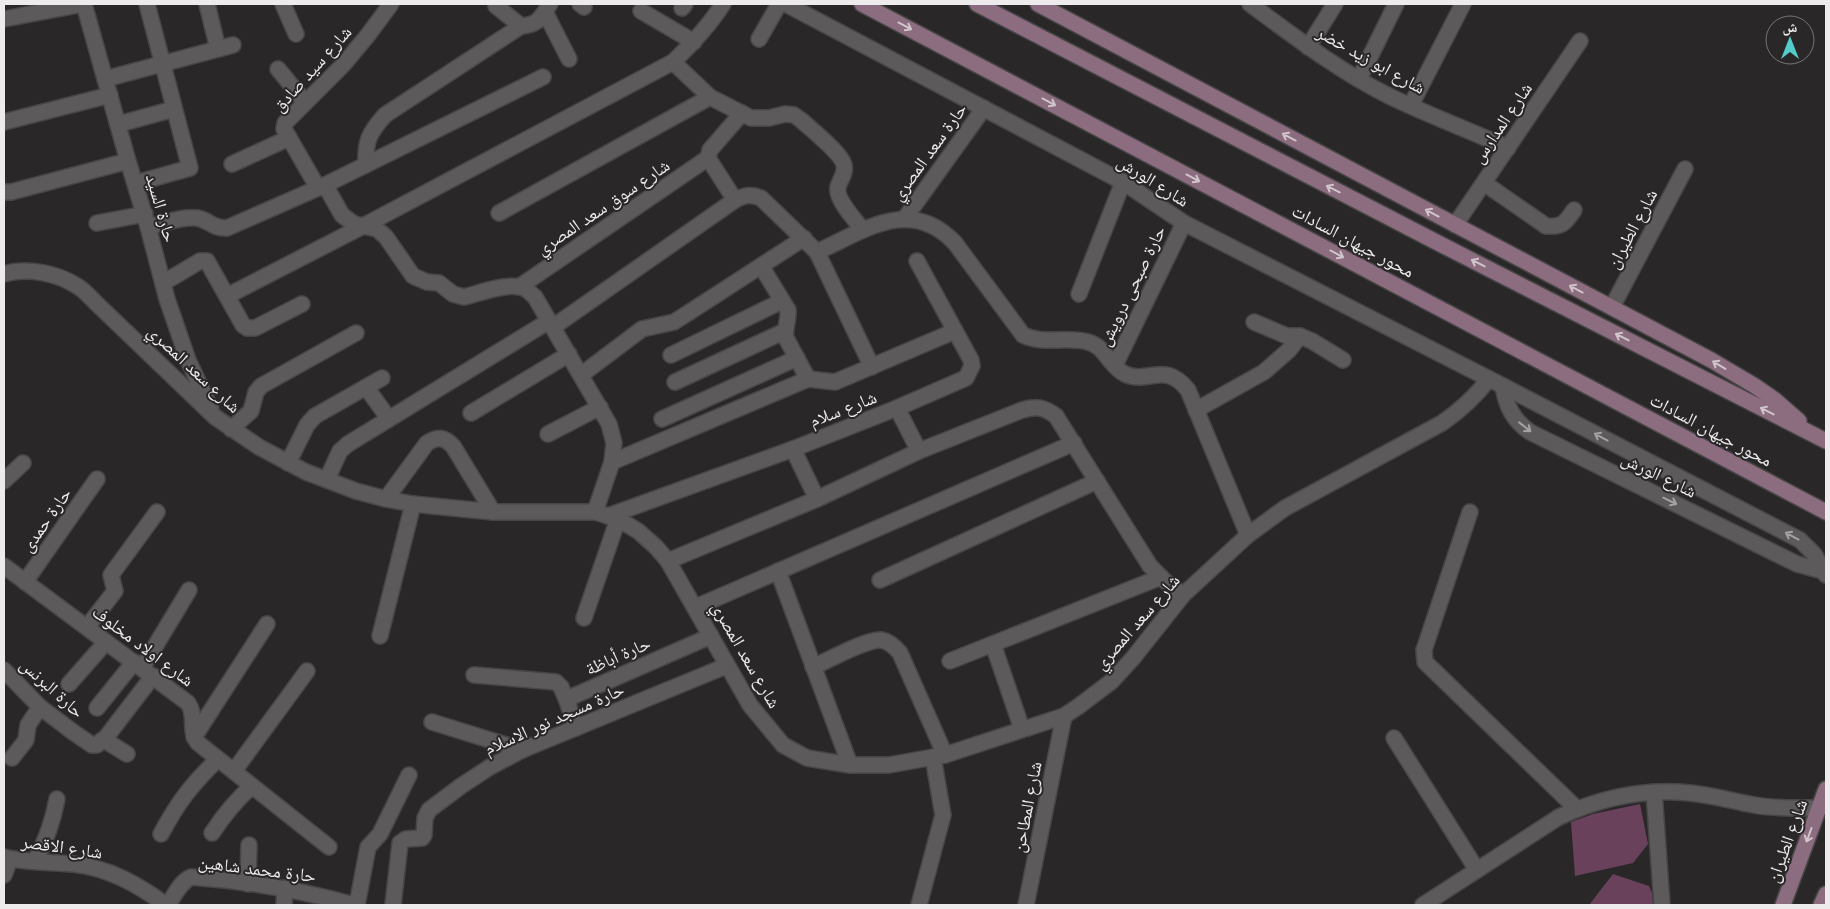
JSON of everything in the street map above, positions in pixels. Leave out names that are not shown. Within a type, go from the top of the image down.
[{"type":"main road","name":"محور جيهان السادات","points":[[862,4],[1826,512]]},
{"type":"main road","name":"محور جيهان السادات","points":[[977,4],[1820,438]]},
{"type":"main road","points":[[1038,4],[1612,307],[1755,386],[1775,400],[1820,438]]},
{"type":"main road","name":"شارع الطيران","points":[[1783,905],[1826,789]]},
{"type":"main road","points":[[1821,905],[1826,894]]},
{"type":"street","points":[[4,19],[84,4]]},
{"type":"street","name":"حارة السيد","points":[[84,4],[163,283],[188,360],[215,417]]},
{"type":"street","points":[[136,183],[190,168],[147,4]]},
{"type":"street","points":[[105,79],[225,47],[207,4]]},
{"type":"street","points":[[283,4],[296,34]]},
{"type":"street","name":"شارع سيد صادق","points":[[391,4],[343,65],[284,123],[284,129],[321,187],[342,215],[354,224],[377,229],[386,237],[413,276],[427,282],[439,283],[458,296],[464,297],[506,287],[519,287]]},
{"type":"street","points":[[227,296],[673,62],[713,20],[723,4]]},
{"type":"street","points":[[759,39],[779,4]]},
{"type":"street","name":"شارع الورش","points":[[786,4],[1123,182],[1184,223],[1800,540],[1814,554],[1825,573]]},
{"type":"street","name":"شارع ابو زيد خضر","points":[[1250,4],[1308,47],[1359,79],[1411,106],[1508,148]]},
{"type":"street","points":[[1308,47],[1334,4]]},
{"type":"street","points":[[1359,79],[1396,4]]},
{"type":"street","points":[[1411,106],[1463,4]]},
{"type":"street","points":[[496,6],[521,26]]},
{"type":"street","points":[[366,165],[366,146],[372,129],[385,115],[521,26],[530,26],[539,21],[547,8]]},
{"type":"street","points":[[547,8],[569,59]]},
{"type":"street","points":[[641,11],[694,42]]},
{"type":"street","name":"شارع المدارس","points":[[1455,225],[1580,40]]},
{"type":"street","points":[[673,62],[710,96],[751,118],[760,119],[786,114],[794,115],[801,120],[840,156],[844,164],[844,174],[838,187],[839,197],[863,230]]},
{"type":"street","points":[[278,69],[305,102]]},
{"type":"street","points":[[97,223],[194,217],[202,219],[214,227],[227,228],[321,187],[543,77]]},
{"type":"street","points":[[4,122],[110,96]]},
{"type":"street","points":[[499,213],[710,96]]},
{"type":"street","name":"حارة سعد المصري","points":[[905,218],[984,108]]},
{"type":"street","points":[[118,124],[174,109]]},
{"type":"street","points":[[735,200],[708,158],[710,150],[742,113]]},
{"type":"street","points":[[232,164],[290,138]]},
{"type":"street","name":"شارع سوق سعد المصري","points":[[519,287],[708,158]]},
{"type":"street","points":[[4,192],[11,192],[128,161]]},
{"type":"street","name":"شارع الطيران","points":[[1612,307],[1685,169]]},
{"type":"street","points":[[1079,294],[1123,182]]},
{"type":"street","points":[[1484,183],[1546,226],[1557,227],[1565,222],[1574,210]]},
{"type":"street","points":[[327,480],[340,451],[348,444],[551,324],[735,200],[746,195],[754,195],[761,198],[818,252],[872,367]]},
{"type":"street","points":[[818,252],[863,230],[890,220],[905,218],[919,220],[933,225],[955,243],[1023,335],[1031,339],[1040,340],[1079,340],[1089,342],[1105,353],[1124,373],[1130,375],[1161,374],[1172,376],[1181,381],[1188,390],[1248,535]]},
{"type":"street","name":"حارة صبحى درويش","points":[[1115,365],[1184,223]]},
{"type":"street","points":[[581,375],[642,329],[674,322],[804,238]]},
{"type":"street","points":[[163,283],[200,261],[207,261],[243,325],[251,329],[302,304]]},
{"type":"street","name":"شارع سلام","points":[[607,516],[793,449],[897,408],[966,378],[972,366],[971,360],[917,261]]},
{"type":"street","points":[[761,266],[788,310],[786,338],[808,379]]},
{"type":"street","name":"شارع سعد المصري","points":[[4,274],[31,271],[55,275],[77,286],[215,417],[259,447],[288,463],[327,480],[386,499],[413,504],[493,512],[607,516],[638,531],[656,546],[668,561],[696,608],[726,666],[750,705],[783,746],[807,758],[850,765],[889,765],[939,756],[1064,716],[1112,681],[1184,595],[1248,535],[1285,508],[1442,424],[1475,397],[1489,379]]},
{"type":"street","points":[[519,287],[527,289],[535,297],[600,407],[609,424],[614,443],[607,516],[584,618]]},
{"type":"street","points":[[671,355],[782,301]]},
{"type":"street","points":[[1254,322],[1287,336],[1300,336],[1343,360]]},
{"type":"street","points":[[675,382],[785,331]]},
{"type":"street","points":[[612,462],[808,379],[835,382],[955,331]]},
{"type":"street","points":[[231,429],[251,411],[256,392],[261,386],[356,333]]},
{"type":"street","points":[[1196,410],[1264,372],[1278,362],[1300,336]]},
{"type":"street","points":[[471,413],[569,354]]},
{"type":"street","points":[[662,419],[797,358]]},
{"type":"street","points":[[288,463],[307,425],[315,416],[382,378]]},
{"type":"street","name":"شارع الورش","points":[[1503,386],[1504,397],[1514,417],[1530,432],[1797,564],[1825,573]]},
{"type":"street","points":[[366,387],[389,419]]},
{"type":"street","points":[[668,561],[817,499],[919,451],[1035,406],[1046,409],[1056,416],[1150,566],[1184,595]]},
{"type":"street","points":[[548,434],[600,407]]},
{"type":"street","points":[[897,408],[919,451]]},
{"type":"street","points":[[386,499],[427,444],[436,438],[446,438],[453,446],[493,512]]},
{"type":"street","points":[[696,608],[1074,443]]},
{"type":"street","points":[[793,449],[817,499]]},
{"type":"street","points":[[4,481],[23,463]]},
{"type":"street","name":"حارة حمدى","points":[[26,582],[97,480]]},
{"type":"street","points":[[880,580],[1097,481]]},
{"type":"street","points":[[380,636],[413,504]]},
{"type":"street","points":[[87,627],[114,591],[111,575],[157,512]]},
{"type":"street","points":[[1470,512],[1424,650],[1426,662],[1578,809]]},
{"type":"street","name":"شارع اولاد مخلوف","points":[[4,566],[188,703],[194,716],[192,730],[194,737]]},
{"type":"street","points":[[778,572],[850,765]]},
{"type":"street","points":[[950,661],[1161,577]]},
{"type":"street","points":[[104,740],[189,590]]},
{"type":"street","points":[[267,624],[194,737],[218,759],[329,847]]},
{"type":"street","name":"حارة أباظة","points":[[567,701],[572,697],[711,636]]},
{"type":"street","points":[[813,667],[870,642],[881,640],[892,644],[900,653],[939,756],[943,815],[919,905]]},
{"type":"street","points":[[69,684],[106,642]]},
{"type":"street","points":[[993,644],[1022,729]]},
{"type":"street","name":"حارة مسجد نور الاسلام","points":[[393,905],[400,843],[406,839],[422,838],[424,835],[425,818],[429,810],[468,781],[522,750],[726,666]]},
{"type":"street","points":[[97,708],[143,669]]},
{"type":"street","name":"حارة البرنس","points":[[4,670],[40,707],[92,745],[104,740],[127,754]]},
{"type":"street","points":[[234,772],[307,671]]},
{"type":"street","points":[[474,675],[556,682],[561,687],[576,728]]},
{"type":"street","points":[[12,758],[26,740],[28,725],[40,707]]},
{"type":"street","name":"شارع المطاحن","points":[[1026,905],[1064,716]]},
{"type":"street","points":[[432,722],[522,750]]},
{"type":"street","points":[[1394,738],[1477,870]]},
{"type":"street","points":[[161,834],[176,806],[195,781],[218,759]]},
{"type":"street","points":[[355,905],[368,847],[380,834],[409,775]]},
{"type":"street","points":[[212,833],[223,815],[252,786]]},
{"type":"street","points":[[1654,792],[1662,905]]},
{"type":"street","points":[[1423,905],[1554,821],[1578,809],[1615,797],[1654,792],[1688,792],[1754,805],[1781,808],[1819,808]]},
{"type":"street","points":[[35,861],[46,841],[57,799]]},
{"type":"street","points":[[248,845],[248,884]]},
{"type":"street","points":[[4,875],[7,858]]},
{"type":"street","name":"شارع الاقصر","points":[[7,858],[74,864],[105,871],[140,886],[167,905]]},
{"type":"street","name":"حارة محمد شاهين","points":[[167,905],[185,880],[190,877],[285,888],[355,905]]},
{"type":"street","points":[[284,905],[285,888]]},
{"type":"building","points":[[1640,804],[1648,844],[1633,863],[1575,876],[1571,822],[1593,814]]},
{"type":"building","points":[[1613,874],[1649,886],[1653,905],[1589,905]]}]
